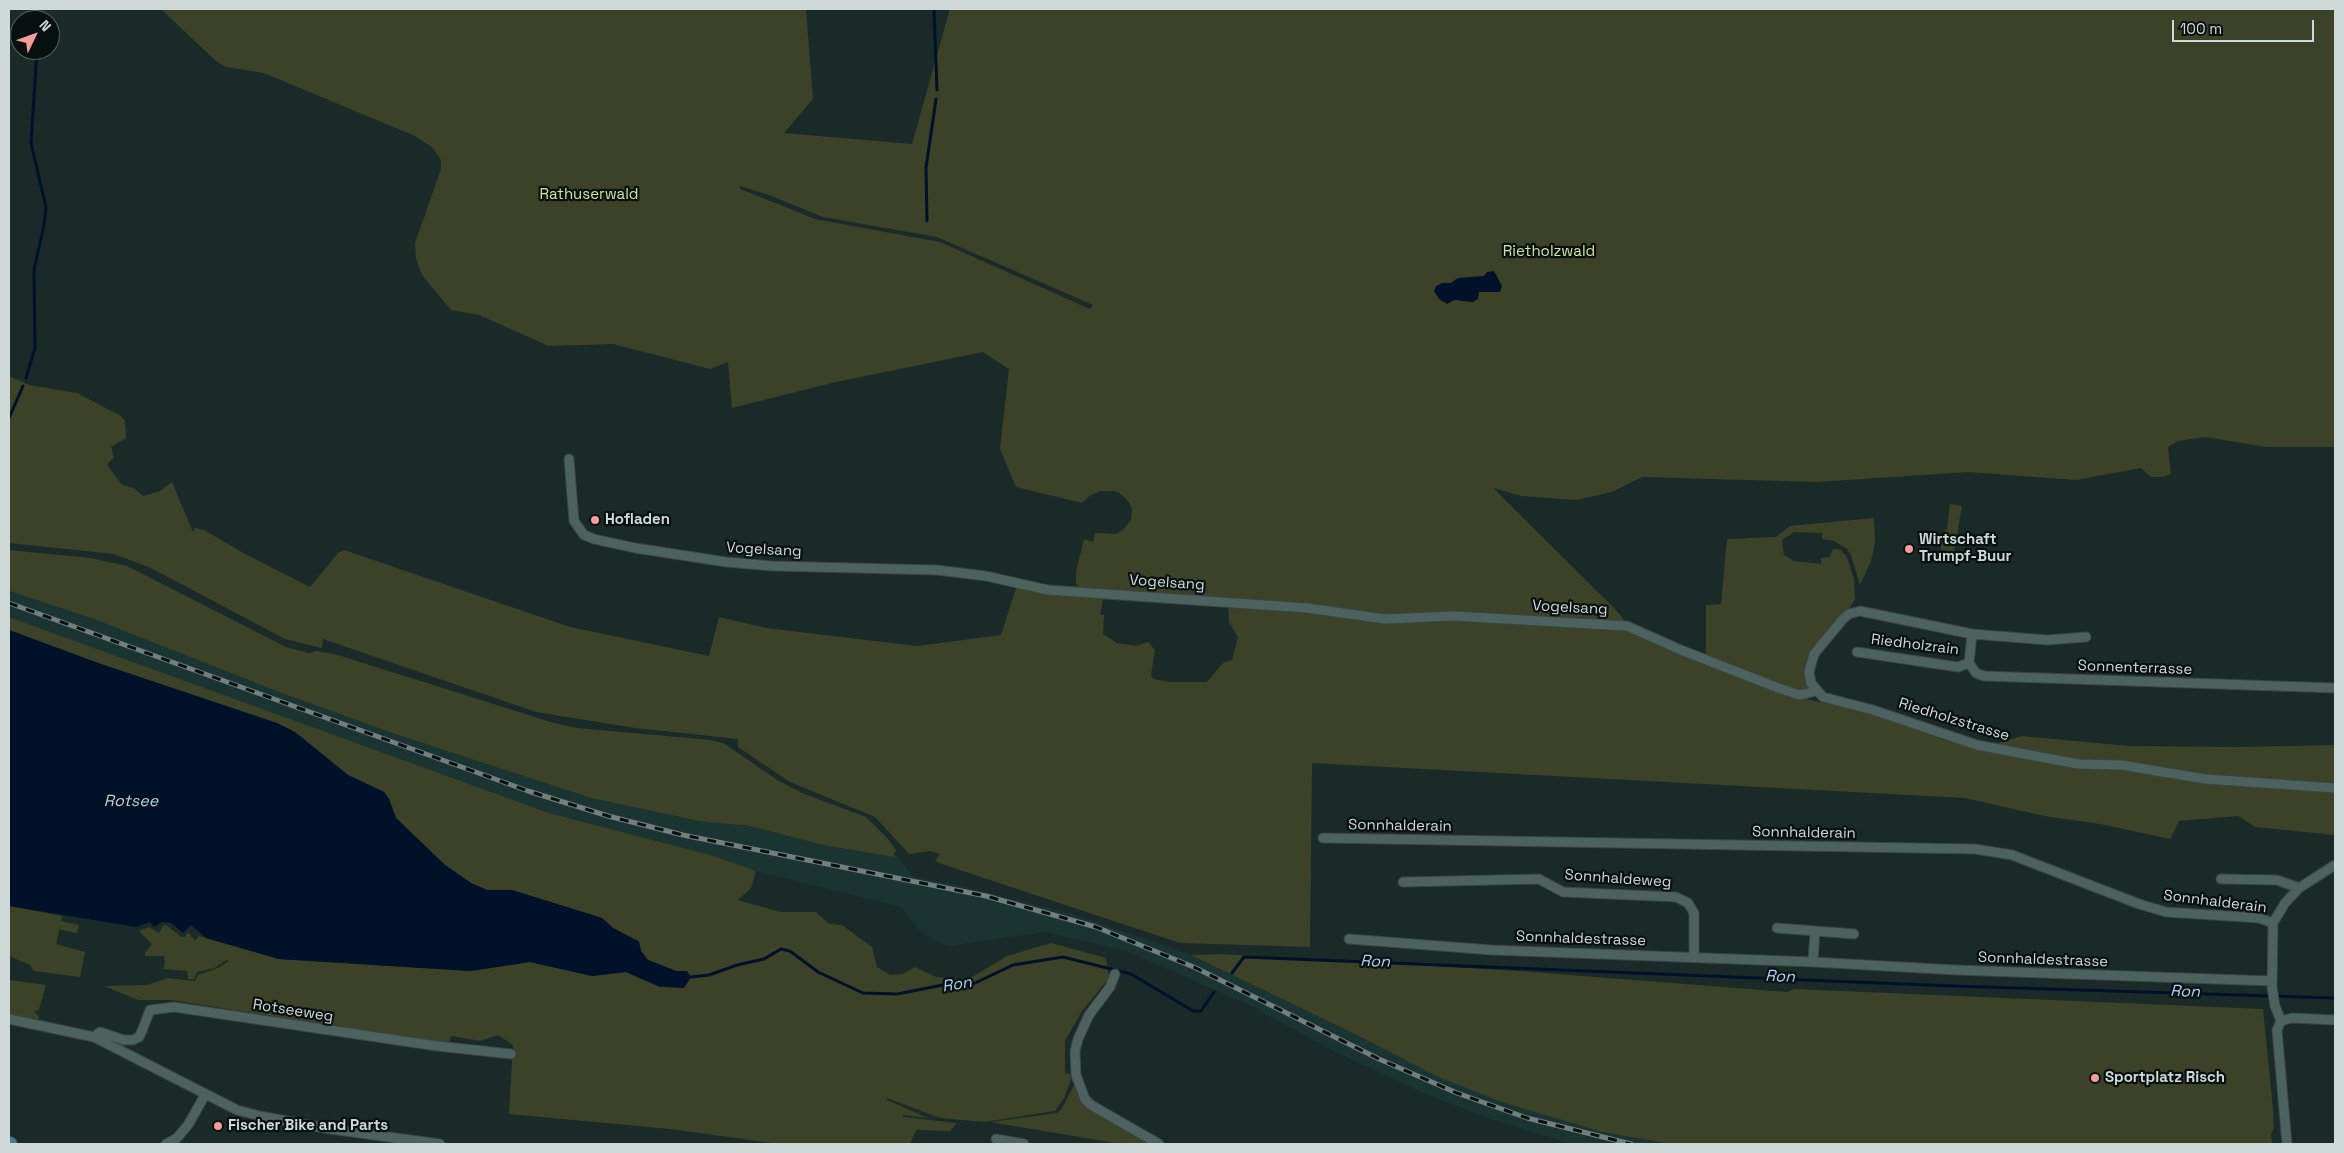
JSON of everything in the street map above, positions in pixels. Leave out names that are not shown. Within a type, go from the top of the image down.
[{"type":"street","name":"Vogelsang","points":[[569,459],[574,521],[584,535],[606,543],[726,562],[937,570],[986,576],[1048,590],[1307,608],[1386,619],[1454,616],[1621,625],[1781,689],[1800,695],[1816,691]]},
{"type":"street","points":[[1816,691],[1811,682],[1809,672],[1814,654],[1843,619],[1854,612],[1874,613],[1972,634],[2039,639],[2086,637]]},
{"type":"street","points":[[1969,663],[1972,634]]},
{"type":"street","name":"Riedholzrain","points":[[1857,652],[1958,667],[1969,663]]},
{"type":"street","name":"Sonnenterrasse","points":[[1969,663],[1976,673],[1984,676],[2335,688]]},
{"type":"street","name":"Riedholzstrasse","points":[[1816,691],[1823,697],[1873,710],[1977,745],[2027,755],[2078,764],[2122,765],[2205,779],[2335,788]]},
{"type":"street","name":"Sonnhalderain","points":[[1323,838],[1975,849],[2012,855],[2141,905],[2166,912],[2259,918],[2274,923]]},
{"type":"street","points":[[2287,1144],[2277,1030],[2281,1021],[2275,1006],[2272,984],[2274,923],[2285,903],[2298,888],[2335,865]]},
{"type":"street","name":"Sonnhaldeweg","points":[[1403,882],[1539,879],[1562,892],[1676,897],[1688,903],[1694,913],[1694,956]]},
{"type":"street","points":[[2221,879],[2277,880],[2298,888]]},
{"type":"street","points":[[1777,928],[1854,934]]},
{"type":"street","points":[[1813,962],[1814,931]]},
{"type":"street","name":"Sonnhaldestrasse","points":[[1349,939],[1492,950],[1694,956],[2272,984]]},
{"type":"street","points":[[1115,974],[1110,987],[1089,1015],[1078,1039],[1074,1051],[1076,1075],[1085,1098],[1092,1105],[1159,1144]]},
{"type":"street","name":"Rotseeweg","points":[[94,1037],[100,1032],[124,1040],[133,1040],[139,1037],[150,1010],[161,1007],[174,1007],[437,1046],[511,1054]]},
{"type":"street","points":[[2281,1021],[2292,1018],[2335,1020]]},
{"type":"street","points":[[9,1019],[94,1037],[237,1110],[260,1116],[440,1144]]},
{"type":"street","points":[[166,1144],[177,1141],[205,1095]]},
{"type":"street","points":[[996,1139],[1024,1144]]},
{"type":"shaded area","points":[[9,591],[94,619],[279,692],[392,733],[591,798],[699,821],[750,826],[823,845],[900,858],[913,877],[957,885],[1076,915],[1191,955],[1438,1076],[1505,1102],[1602,1132],[1671,1144],[1571,1144],[1493,1120],[1423,1093],[1340,1054],[1245,1003],[1126,951],[1045,932],[950,946],[937,942],[921,932],[901,907],[756,871],[714,856],[549,813],[9,617]]},
{"type":"green space","name":"Rietholzwald","points":[[161,9],[806,9],[813,99],[784,133],[912,144],[950,9],[2335,9],[2335,447],[2266,447],[2205,437],[2178,441],[2168,447],[2171,474],[2162,477],[2151,477],[2141,468],[2076,480],[1968,472],[1817,482],[1642,477],[1612,492],[1576,500],[1522,496],[1493,488],[1616,610],[1624,621],[1622,622],[1392,618],[1271,602],[1160,593],[1083,590],[1076,584],[1076,571],[1084,539],[1093,542],[1095,533],[1116,534],[1123,530],[1131,520],[1132,509],[1129,502],[1121,494],[1114,491],[1101,491],[1089,496],[1082,503],[1016,487],[1000,449],[1009,369],[983,352],[836,382],[732,408],[728,362],[710,369],[613,344],[549,346],[479,315],[451,310],[422,275],[416,258],[415,243],[441,169],[441,160],[433,148],[415,136],[264,73],[226,67],[216,61]],"holes":[[[740,186],[769,195],[823,217],[937,237],[1093,305],[1090,309],[940,242],[815,219],[740,189]]]},
{"type":"green space","points":[[9,376],[29,385],[77,393],[121,416],[125,421],[126,438],[111,447],[114,458],[108,463],[108,466],[122,485],[134,488],[143,496],[160,491],[172,482],[193,532],[195,528],[204,530],[247,555],[310,587],[338,553],[344,550],[570,627],[709,656],[719,617],[766,628],[917,646],[1001,635],[1017,585],[1104,595],[1100,615],[1104,615],[1103,634],[1117,643],[1136,646],[1148,642],[1155,650],[1151,676],[1154,679],[1169,682],[1207,682],[1223,663],[1232,660],[1238,637],[1229,622],[1228,603],[1382,621],[1450,618],[1617,626],[1790,695],[1819,702],[1845,705],[1944,740],[1978,749],[2022,736],[2128,746],[2241,747],[2335,745],[2335,835],[2255,827],[2238,816],[2179,821],[2170,839],[2100,824],[2044,816],[1965,798],[1312,763],[1310,947],[1180,943],[942,864],[935,861],[940,854],[930,851],[909,854],[875,817],[790,782],[738,747],[738,739],[635,728],[536,712],[323,639],[322,648],[285,639],[151,568],[114,554],[9,543]]},
{"type":"green space","points":[[1950,504],[1962,506],[1954,552],[1941,550],[1941,546],[1933,545],[1933,541],[1947,529]]},
{"type":"green space","points":[[1874,518],[1875,543],[1871,561],[1860,585],[1851,555],[1847,549],[1834,541],[1822,539],[1822,533],[1794,532],[1782,540],[1784,555],[1794,561],[1821,564],[1821,558],[1830,557],[1833,549],[1841,550],[1847,557],[1854,579],[1855,599],[1851,606],[1811,652],[1808,660],[1807,691],[1804,693],[1706,658],[1706,605],[1721,604],[1727,539],[1776,537],[1790,526]]},
{"type":"green space","points":[[9,550],[91,558],[127,566],[286,647],[309,653],[317,651],[338,655],[554,723],[577,728],[711,740],[723,743],[779,781],[802,793],[866,817],[890,841],[897,852],[894,852],[894,856],[900,858],[823,845],[750,826],[699,821],[591,798],[392,733],[279,692],[94,619],[9,591]]},
{"type":"green space","points":[[9,617],[549,813],[714,856],[756,871],[751,888],[738,900],[780,912],[816,912],[829,924],[842,925],[872,947],[877,967],[890,975],[903,974],[915,967],[936,977],[967,980],[1007,956],[1051,943],[1106,958],[1109,978],[1082,1011],[1065,1041],[1065,1073],[1070,1074],[1071,1080],[1064,1098],[1055,1111],[984,1122],[940,1118],[887,1098],[887,1100],[928,1118],[902,1115],[904,1117],[957,1123],[950,1131],[916,1130],[910,1144],[779,1144],[670,1129],[509,1114],[513,1045],[498,1035],[480,1041],[451,1036],[449,1045],[172,1000],[138,1000],[104,986],[147,985],[168,978],[195,981],[198,975],[218,968],[229,961],[226,960],[215,968],[197,972],[194,979],[188,979],[187,971],[163,969],[165,963],[164,956],[145,956],[145,953],[152,944],[139,931],[149,927],[159,933],[163,926],[166,925],[181,937],[185,937],[188,932],[195,941],[199,936],[279,959],[470,971],[530,962],[592,976],[626,972],[660,987],[687,971],[676,971],[648,960],[641,951],[639,941],[613,928],[602,918],[512,890],[487,890],[471,883],[445,865],[396,818],[389,799],[384,792],[348,775],[295,732],[276,723],[98,663],[9,630]]},
{"type":"green space","points":[[9,906],[62,916],[61,921],[79,925],[77,933],[60,930],[61,923],[56,944],[85,952],[80,977],[34,971],[30,965],[9,956]]},
{"type":"green space","points":[[1220,954],[1519,971],[1787,992],[1794,989],[2263,1009],[2273,1109],[2274,1128],[2271,1134],[2272,1144],[1671,1144],[1602,1132],[1505,1103],[1438,1077],[1363,1038],[1191,955]]},
{"type":"green space","points":[[9,980],[46,985],[39,1010],[34,1011],[39,1017],[38,1021],[10,1016]]},
{"type":"green space","points":[[1074,1085],[1079,1096],[1090,1109],[1154,1144],[1121,1144],[990,1122],[1057,1113],[1062,1108]]},
{"type":"water","points":[[1494,271],[1502,286],[1500,292],[1479,292],[1478,299],[1473,302],[1454,300],[1447,304],[1439,299],[1434,291],[1436,286],[1442,283],[1451,283],[1458,278],[1484,276],[1487,272]]},
{"type":"water","name":"Rotsee","points":[[9,630],[98,663],[277,723],[295,732],[348,775],[384,792],[389,799],[396,818],[445,865],[471,883],[487,890],[512,890],[602,918],[613,928],[639,942],[641,951],[648,960],[676,971],[687,971],[691,977],[684,988],[660,987],[626,972],[592,976],[530,962],[470,971],[279,959],[206,938],[191,925],[183,933],[171,923],[162,922],[154,927],[150,922],[136,927],[9,906]]},
{"type":"waterway","points":[[934,9],[937,90]]},
{"type":"waterway","points":[[26,378],[35,348],[34,270],[46,207],[31,143],[36,60]]},
{"type":"waterway","points":[[927,221],[926,168],[936,99]]},
{"type":"waterway","points":[[9,418],[23,386]]},
{"type":"waterway","name":"Ron","points":[[691,977],[709,975],[737,965],[764,959],[781,949],[790,951],[818,972],[863,993],[897,994],[943,985],[975,983],[1013,965],[1063,957],[1131,974],[1193,1011],[1201,1011],[1214,992]]},
{"type":"waterway","name":"Ron","points":[[1232,973],[1244,957],[1953,986],[2335,998]]},
{"type":"railway","points":[[9,603],[528,791],[608,816],[683,835],[986,896],[1096,927],[1196,968],[1379,1059],[1457,1093],[1527,1118],[1631,1144]]},
{"type":"place","name":"Hofladen","points":[[595,520]]},
{"type":"place","name":"Wirtschaft Trumpf-Buur","points":[[1909,549]]},
{"type":"place","name":"Sportplatz Risch","points":[[2095,1078]]},
{"type":"place","name":"Fischer Bike and Parts","points":[[218,1126]]},
{"type":"park label","name":"Rathuserwald","points":[[589,195]]}]
